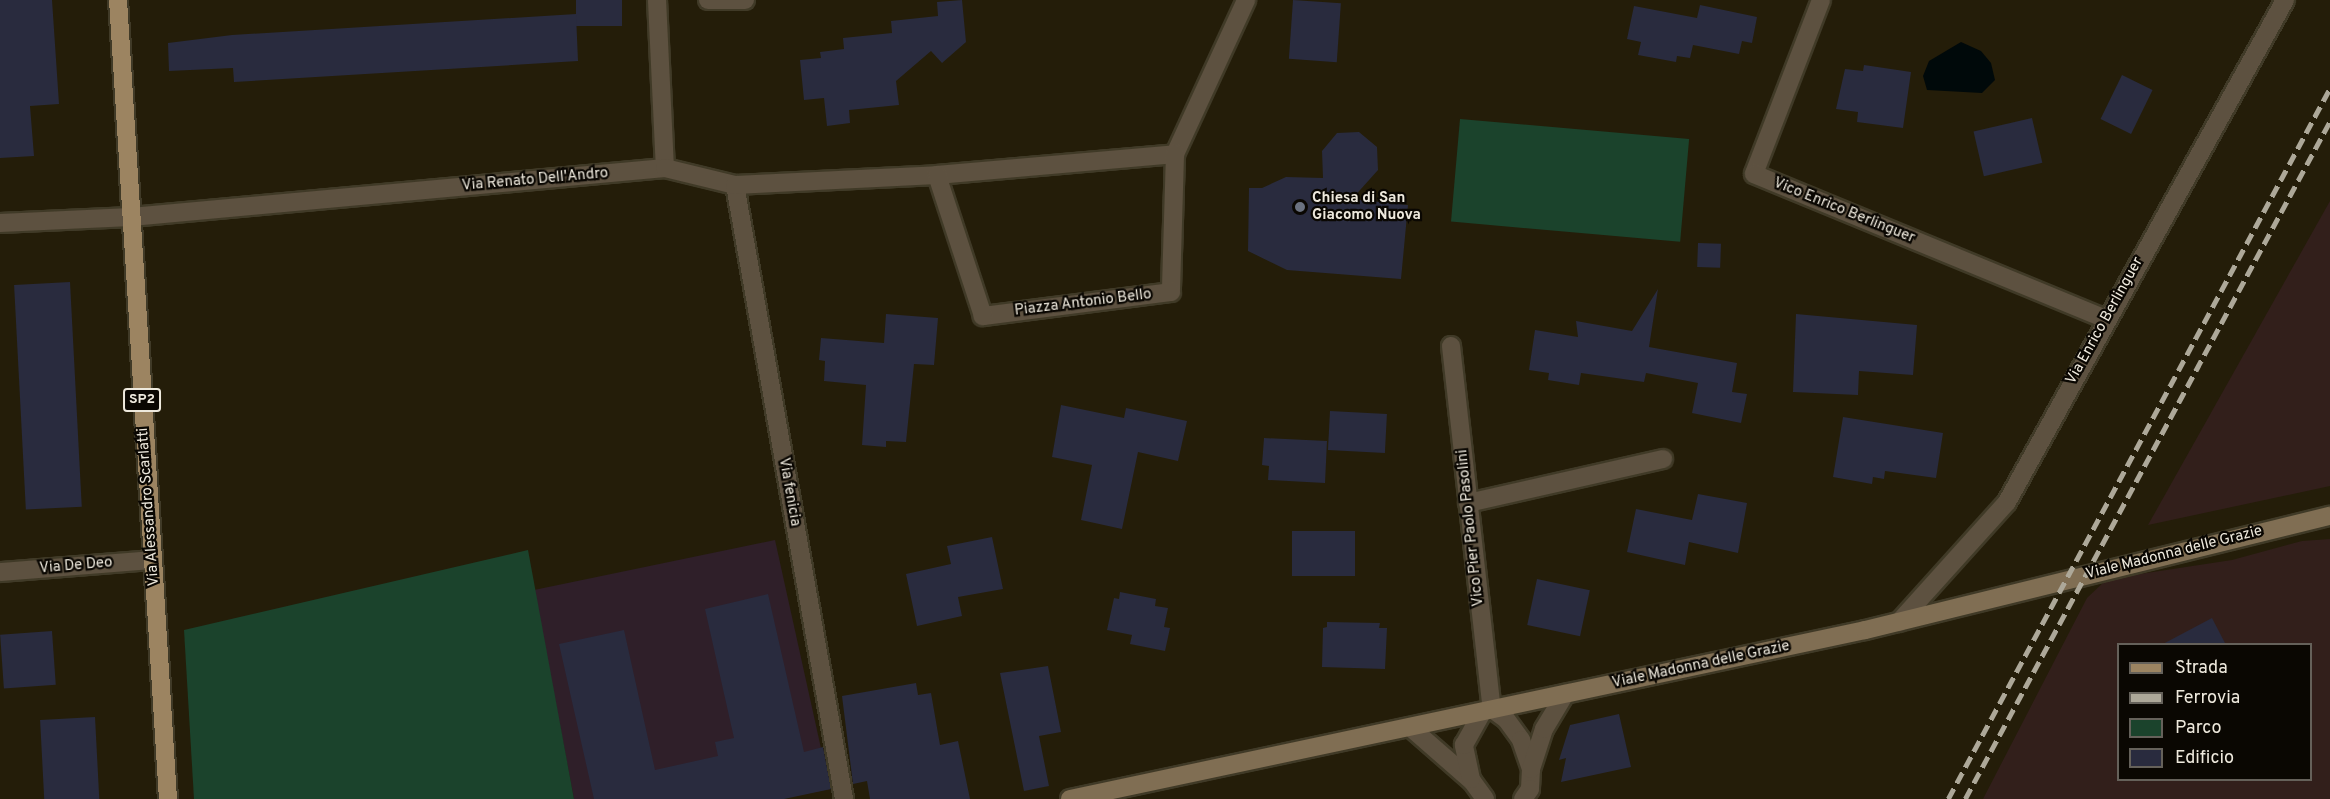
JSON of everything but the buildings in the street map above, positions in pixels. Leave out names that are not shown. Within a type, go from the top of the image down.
[{"type":"main road","name":"Via Alessandro Scarlatti","points":[[118,0],[168,799]]},
{"type":"street","points":[[657,0],[665,168]]},
{"type":"street","points":[[708,0],[745,0]]},
{"type":"street","points":[[938,175],[1175,154],[1246,0]]},
{"type":"street","name":"Vico Enrico Berlinguer","points":[[1821,0],[1754,174],[2105,319]]},
{"type":"street","name":"Via Enrico Berlinguer","points":[[1899,621],[2007,502],[2105,319],[2284,0]]},
{"type":"street","name":"Piazza Antonio Bello","points":[[938,175],[983,316],[1171,292],[1175,154]]},
{"type":"street","name":"Via Renato Dell'Andro","points":[[0,223],[131,217],[665,168],[735,185],[938,175]]},
{"type":"street","name":"Via fenicia","points":[[735,185],[844,799]]},
{"type":"street","name":"Vico Pier Paolo Pasolini","points":[[1451,346],[1487,710]]},
{"type":"street","points":[[1468,503],[1663,459]]},
{"type":"street","name":"Viale Madonna delle Grazie","points":[[1070,799],[1899,621],[2330,516]]},
{"type":"street","name":"Via De Deo","points":[[0,572],[152,560]]},
{"type":"street","points":[[1523,799],[1530,789],[1531,769],[1544,729],[1565,694]]},
{"type":"street","points":[[1472,781],[1466,765],[1464,745],[1487,710],[1506,719],[1521,740],[1531,769]]},
{"type":"street","points":[[1410,727],[1472,781],[1485,799]]},
{"type":"shaded area","points":[[1961,42],[1981,51],[1991,63],[1995,80],[1982,93],[1927,90],[1923,76],[1929,61]]},
{"type":"shaded area","points":[[2330,201],[2330,486],[2148,525]]},
{"type":"shaded area","points":[[2330,539],[2330,799],[1983,799],[2087,598],[2107,579],[2232,560],[2302,541]]},
{"type":"shaded area","points":[[775,540],[830,789],[780,799],[574,799],[534,590]]},
{"type":"green space","points":[[1460,119],[1689,139],[1680,242],[1451,222]]},
{"type":"green space","points":[[528,550],[574,799],[194,799],[184,630]]},
{"type":"railway","points":[[1948,799],[2330,88]]},
{"type":"railway","points":[[1965,799],[2330,121]]},
{"type":"place","name":"Chiesa di San Giacomo Nuova","points":[[1300,207]]}]
